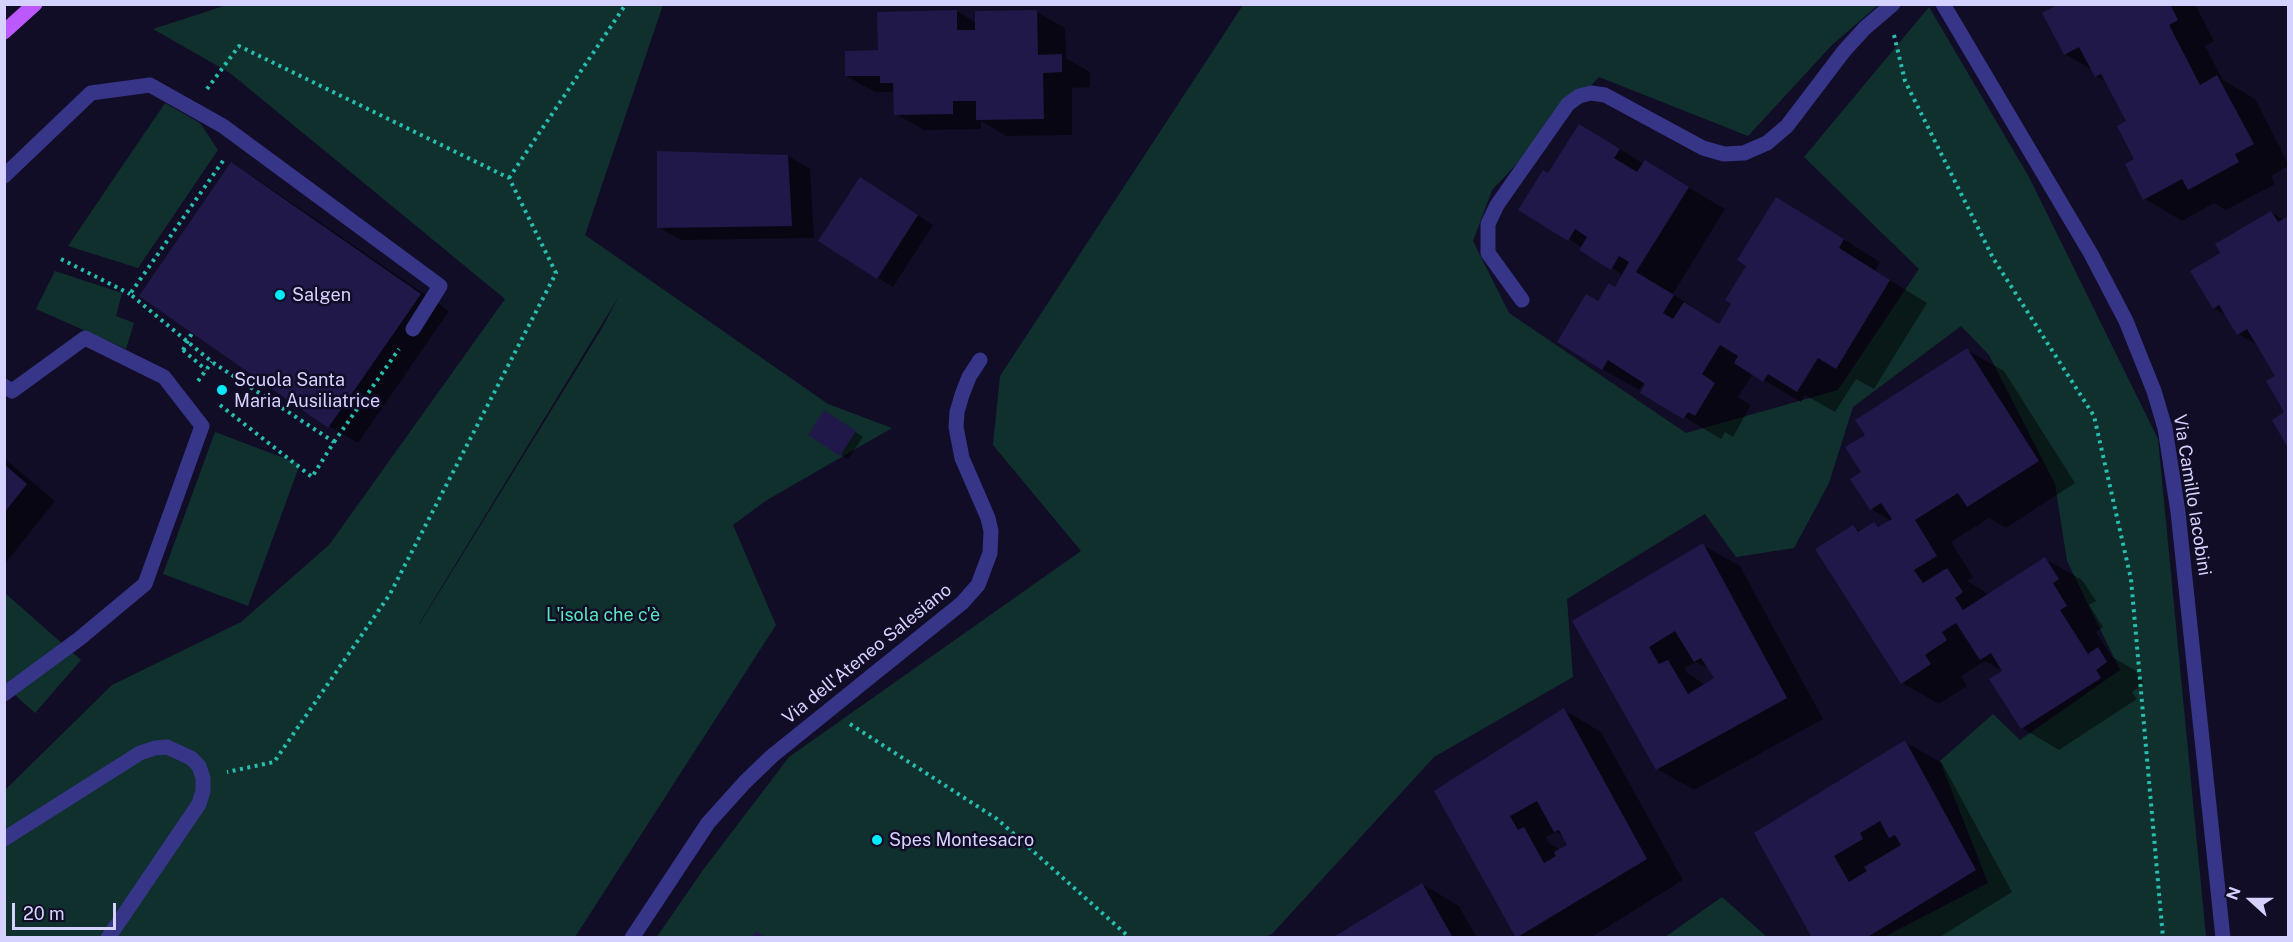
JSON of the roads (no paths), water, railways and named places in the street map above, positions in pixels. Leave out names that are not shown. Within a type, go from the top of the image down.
[{"type":"main road","points":[[4,33],[35,4]]},
{"type":"street","name":"Via Camillo Iacobini","points":[[1943,4],[2091,254],[2126,321],[2154,391],[2165,428],[2178,512],[2223,938]]},
{"type":"street","points":[[1522,300],[1488,252],[1488,224],[1497,205],[1568,104],[1579,96],[1592,93],[1605,95],[1703,148],[1724,154],[1744,153],[1767,143],[1787,126],[1829,68],[1865,28],[1890,7]]},
{"type":"street","points":[[4,176],[91,93],[150,85],[239,138],[441,286],[412,330]]},
{"type":"street","points":[[4,386],[12,391],[85,338],[164,376],[202,426],[145,584],[79,639],[4,694]]},
{"type":"street","name":"Via dell'Ateneo Salesiano","points":[[632,938],[719,809],[772,756],[972,594],[983,574],[990,553],[991,531],[988,518],[962,458],[956,427],[962,396],[969,377],[980,360]]},
{"type":"street","points":[[4,839],[140,753],[167,747],[191,758],[198,766],[202,778],[203,791],[199,804],[108,938]]},
{"type":"place","name":"Salgen","points":[[280,295]]},
{"type":"place","name":"Scuola Santa Maria Ausiliatrice","points":[[222,390]]},
{"type":"place","name":"Spes Montesacro","points":[[877,840]]},
{"type":"park label","name":"L'isola che c'è","points":[[603,615]]}]
